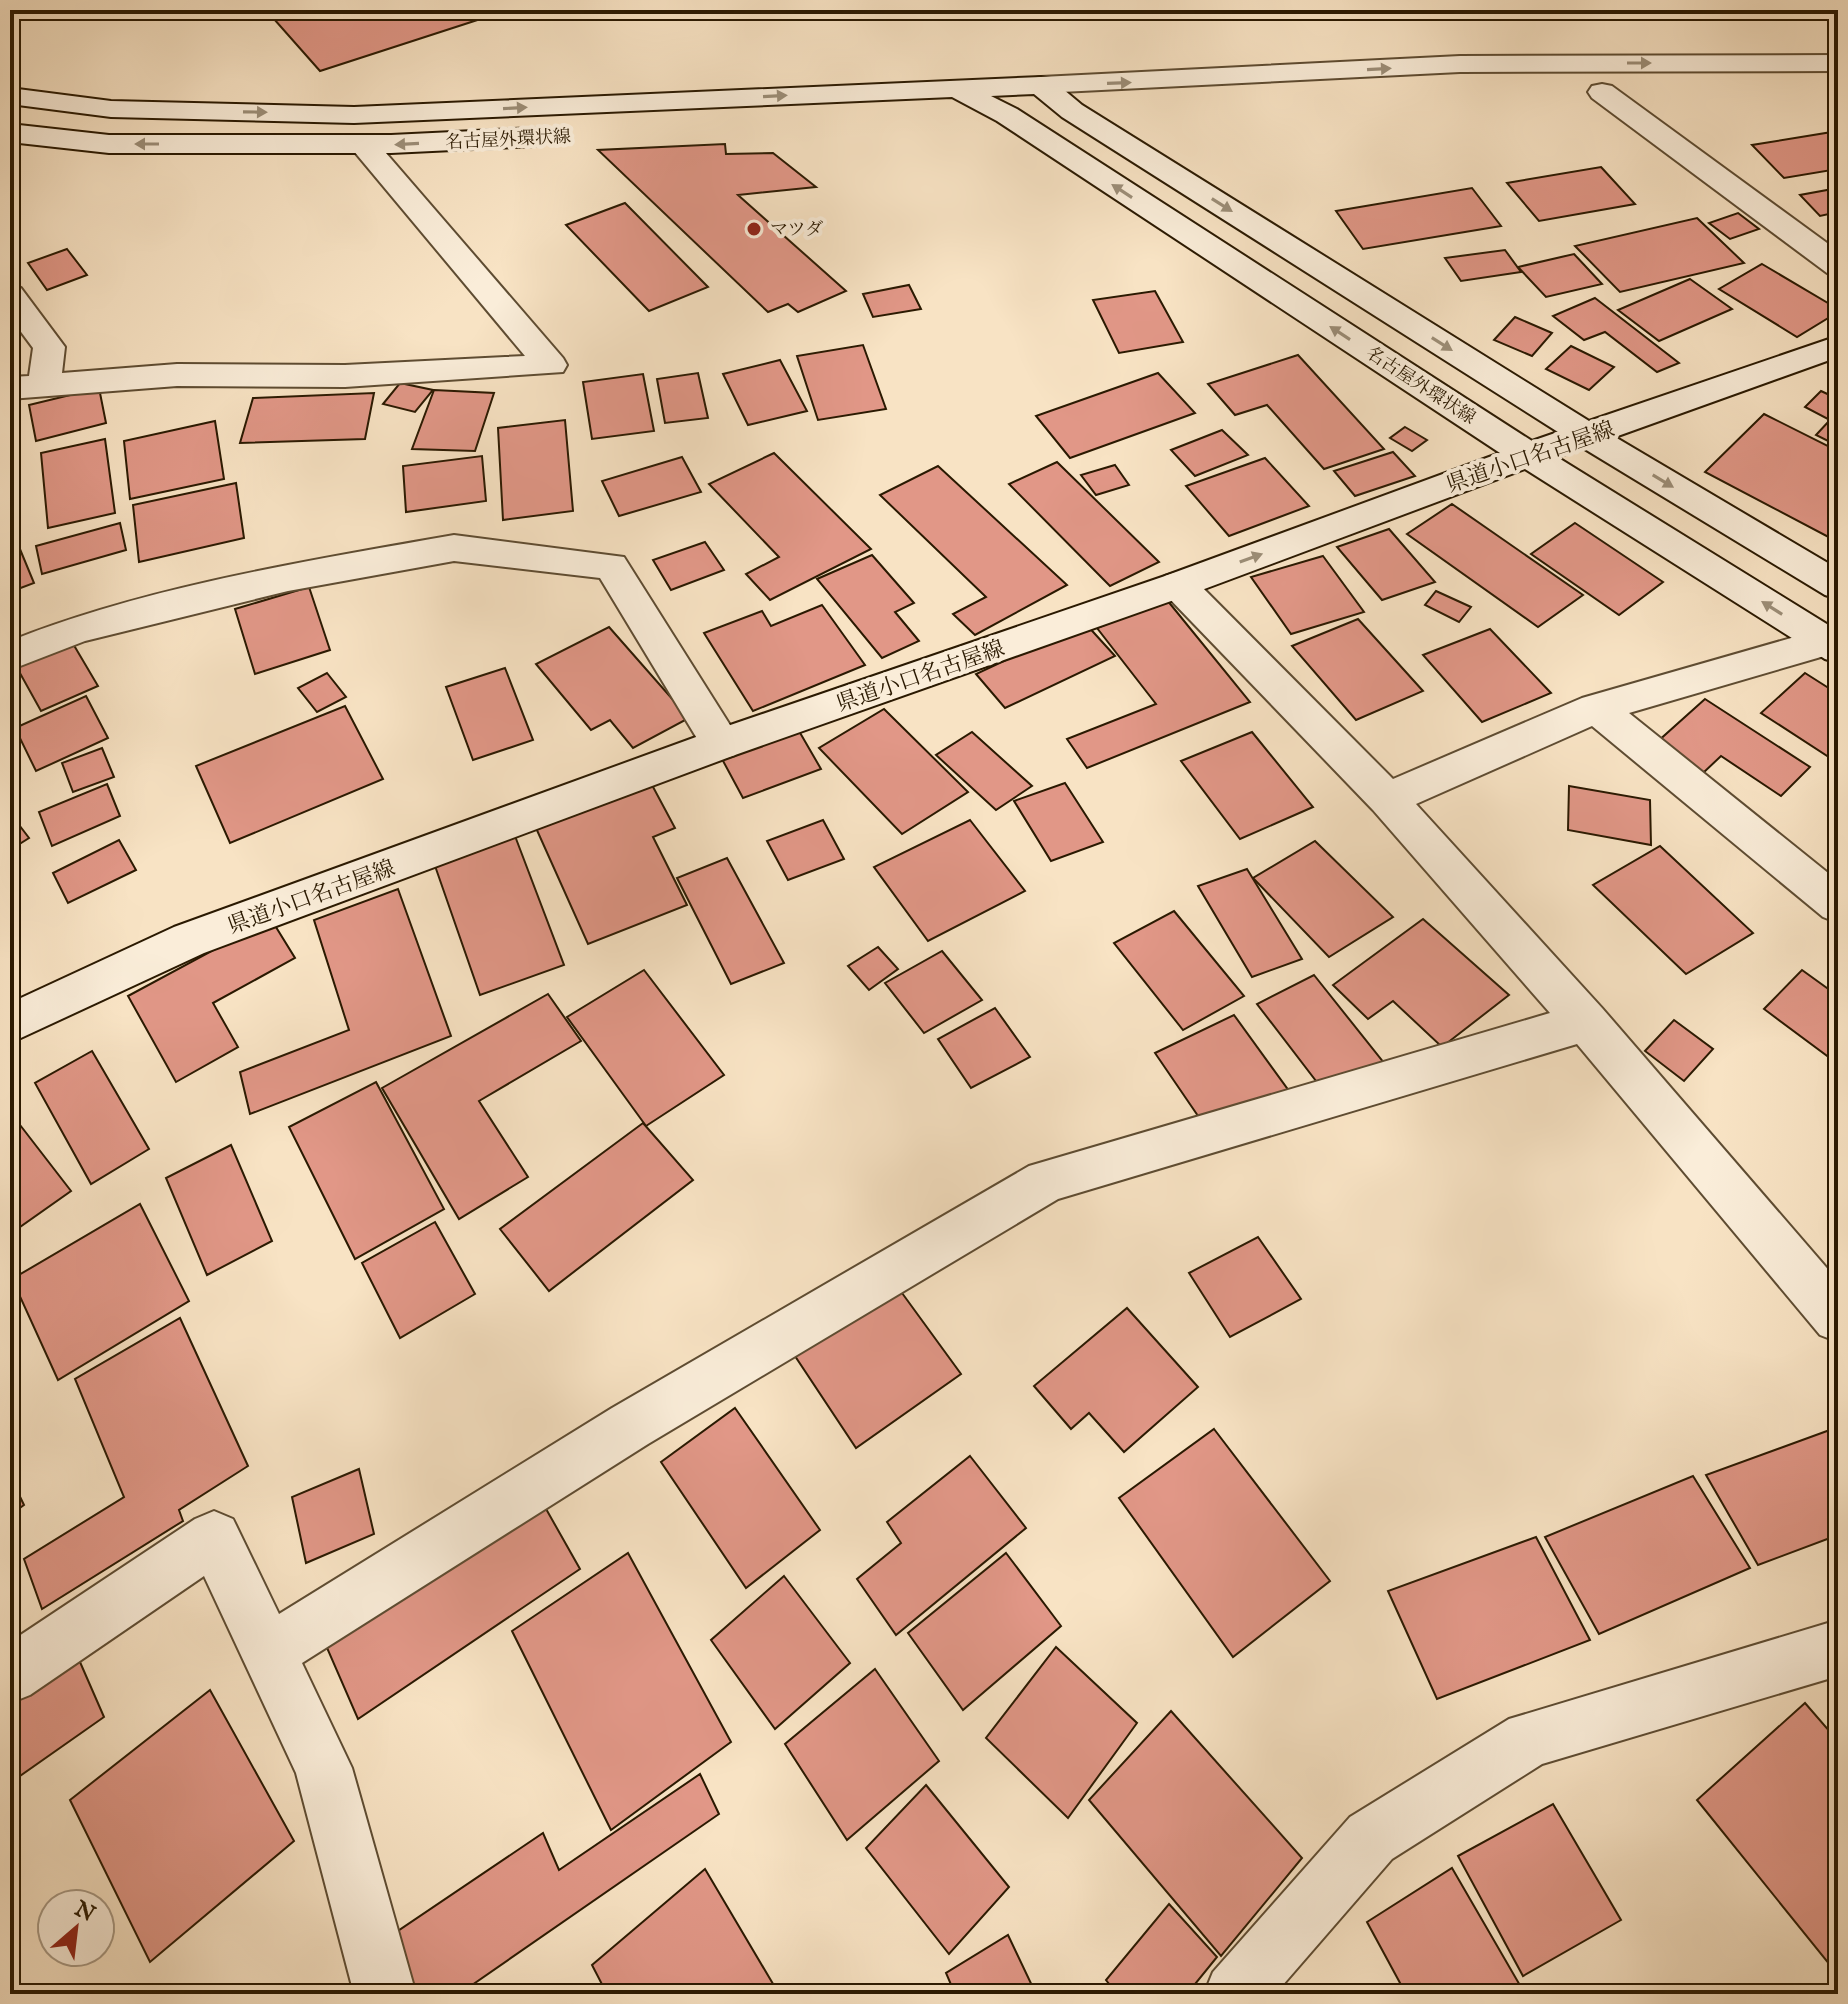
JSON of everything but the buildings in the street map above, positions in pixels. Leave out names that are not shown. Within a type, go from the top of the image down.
[{"type":"street","name":"名古屋外環状線","points":[[10,96],[111,109],[354,115],[958,103],[1041,85],[1460,64],[1838,63]]},
{"type":"street","points":[[1041,85],[1072,111],[1588,436],[1838,586]]},
{"type":"street","points":[[1650,92],[1588,92],[1838,266]]},
{"type":"street","name":"名古屋外環状線","points":[[958,103],[1007,115],[1528,455],[1832,645]]},
{"type":"street","points":[[1007,115],[1118,109]]},
{"type":"street","name":"名古屋外環状線","points":[[10,133],[109,144],[363,144],[565,136]]},
{"type":"street","points":[[10,388],[177,375],[345,376],[551,365],[363,144]]},
{"type":"street","points":[[10,295],[49,347],[44,385]]},
{"type":"street","name":"県道小口名古屋線","points":[[10,1024],[189,940],[721,744],[1178,585],[1528,455],[1838,346]]},
{"type":"street","points":[[10,656],[77,629],[242,589],[454,548],[611,566],[721,744]]},
{"type":"street","points":[[1178,585],[1387,799],[1586,1022],[1838,1318]]},
{"type":"street","points":[[1387,799],[1596,708],[1832,645]]},
{"type":"street","points":[[1596,708],[1838,905]]},
{"type":"street","points":[[269,1652],[630,1426],[1046,1181],[1586,1022]]},
{"type":"street","points":[[10,1675],[214,1538],[323,1768],[385,1994]]},
{"type":"street","points":[[1235,1994],[1371,1838],[1529,1739],[1838,1648]]},
{"type":"place","name":"マツダ","points":[[754,229]]}]
